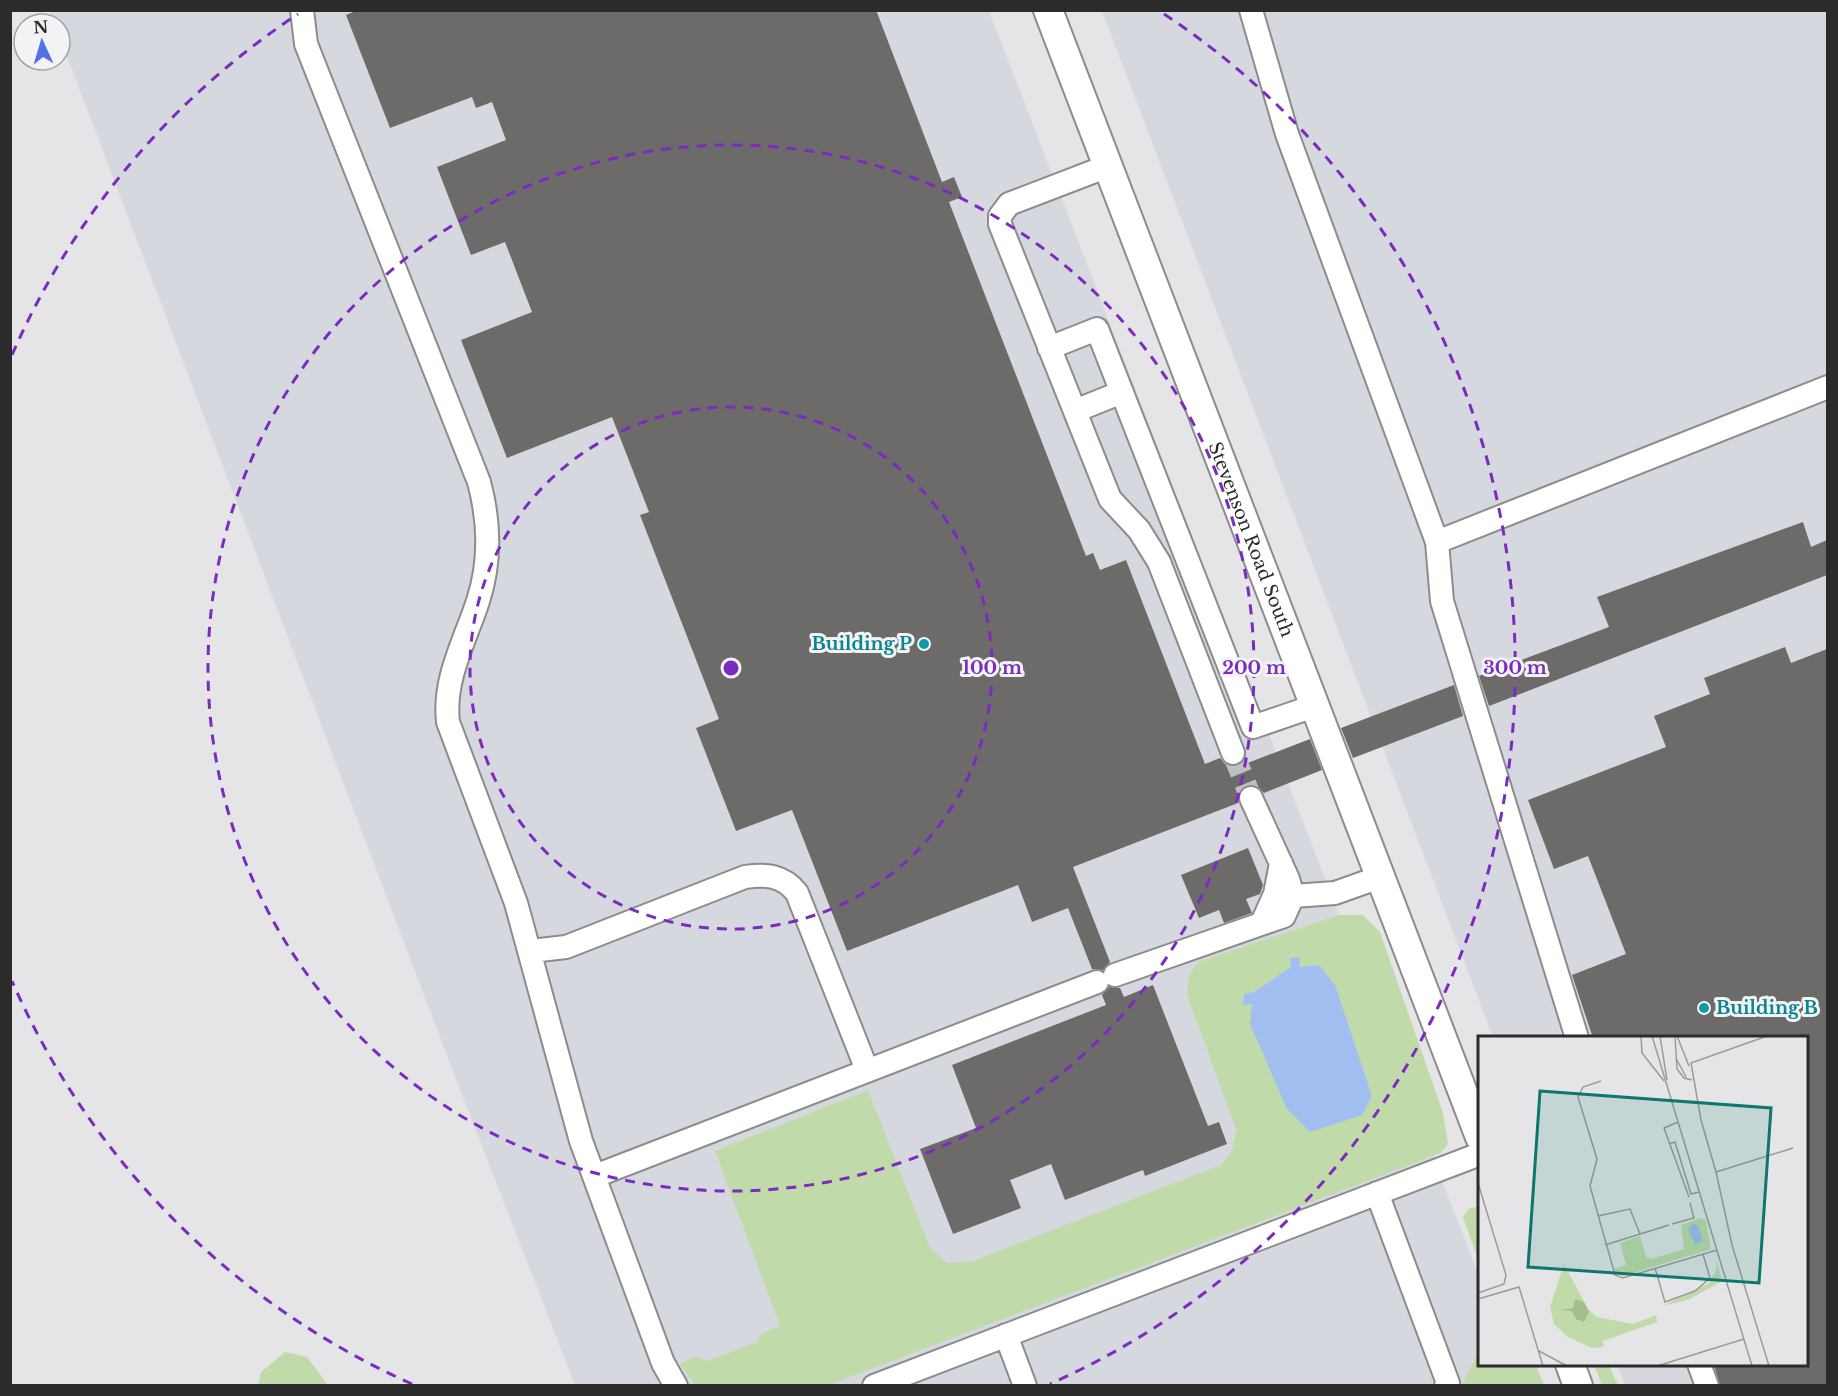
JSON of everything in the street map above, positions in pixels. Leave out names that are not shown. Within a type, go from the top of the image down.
[{"type":"main road","name":"Stevenson Road South","points":[[1048,10],[1478,1134]]},
{"type":"main road","points":[[1570,1366],[1578,1386]]},
{"type":"lane","points":[[302,10],[306,44],[479,482],[485,505],[488,539],[485,577],[454,664],[446,701],[448,722],[516,903],[531,951],[564,1086],[663,1363],[676,1386]]},
{"type":"lane","points":[[1251,10],[1287,134],[1437,542],[1442,601],[1576,1036]]},
{"type":"lane","points":[[1108,166],[1009,204],[1000,216],[1003,233],[1110,499],[1139,530],[1159,562],[1233,753]]},
{"type":"lane","points":[[1049,348],[1097,328],[1253,727],[1314,706]]},
{"type":"lane","points":[[1437,542],[1827,387]]},
{"type":"lane","points":[[1075,411],[1122,392]]},
{"type":"lane","points":[[595,1176],[1106,979],[1284,916],[1293,896],[1281,863],[1251,798]]},
{"type":"lane","points":[[1262,924],[1275,894],[1281,863]]},
{"type":"lane","points":[[531,951],[570,945],[744,877],[762,874],[778,878],[789,883],[797,893],[867,1070]]},
{"type":"lane","points":[[1293,896],[1335,893],[1380,877]]},
{"type":"lane","points":[[874,1386],[1478,1154]]},
{"type":"lane","points":[[1377,1193],[1444,1373],[1446,1386]]},
{"type":"lane","points":[[1006,1335],[1025,1386]]},
{"type":"lane","points":[[1699,1366],[1707,1386]]},
{"type":"shaded area","points":[[50,11],[989,11],[1478,1273],[1478,1366],[1484,1366],[1523,1385],[575,1385],[459,1087],[72,70],[72,12]]},
{"type":"shaded area","points":[[1102,11],[1827,11],[1827,1385],[1625,1385],[1617,1366],[1808,1366],[1808,1036],[1493,1036]]},
{"type":"green space","points":[[1339,915],[1363,915],[1380,932],[1443,1113],[1448,1144],[1441,1153],[829,1385],[695,1385],[680,1364],[696,1356],[707,1361],[757,1342],[761,1334],[780,1326],[715,1151],[868,1090],[930,1248],[947,1263],[973,1261],[1221,1165],[1233,1149],[1236,1129],[1187,995],[1189,975],[1198,962]]},
{"type":"green space","points":[[1477,1207],[1478,1209],[1478,1259],[1463,1217],[1470,1208]]},
{"type":"green space","points":[[285,1352],[307,1357],[328,1385],[258,1385],[261,1372]]},
{"type":"green space","points":[[1478,1353],[1478,1366],[1536,1366],[1544,1385],[1462,1385]]},
{"type":"green space","points":[[1594,1366],[1609,1366],[1618,1385],[1602,1385]]},
{"type":"water","points":[[1299,957],[1300,967],[1319,965],[1335,985],[1372,1096],[1362,1115],[1310,1132],[1287,1109],[1250,1024],[1252,1004],[1243,1005],[1244,994],[1254,992],[1291,967],[1290,958]]},
{"type":"building","name":"Building P","points":[[358,10],[876,10],[942,182],[954,177],[962,197],[949,202],[1086,556],[1093,553],[1100,570],[1126,560],[1205,764],[1220,758],[1225,764],[1237,766],[1244,761],[1245,764],[1310,739],[1322,770],[1264,793],[1258,787],[1246,786],[1240,791],[1238,803],[1073,867],[1110,962],[1103,970],[1092,969],[1068,908],[1032,922],[1018,885],[847,951],[792,810],[736,831],[696,728],[719,719],[640,515],[649,512],[612,417],[507,458],[461,340],[532,312],[505,242],[471,255],[437,167],[506,140],[492,102],[476,108],[472,97],[390,128],[346,15]]},
{"type":"building","points":[[1803,522],[1811,547],[1827,540],[1827,575],[1489,706],[1479,676],[1609,627],[1597,597]]},
{"type":"building","name":"Building B","points":[[1785,647],[1791,663],[1827,649],[1827,1386],[1720,1386],[1714,1366],[1808,1366],[1808,1036],[1592,1036],[1572,975],[1626,954],[1588,856],[1554,869],[1528,800],[1666,747],[1654,716],[1710,694],[1704,678]]},
{"type":"building","points":[[1454,685],[1463,716],[1353,758],[1341,728]]},
{"type":"building","points":[[1248,848],[1263,885],[1260,894],[1246,899],[1252,913],[1224,923],[1219,910],[1199,918],[1181,875]]},
{"type":"building","points":[[1153,985],[1208,1126],[1219,1122],[1227,1144],[1145,1176],[1143,1170],[1065,1200],[1051,1164],[1010,1180],[1021,1208],[953,1234],[920,1149],[976,1128],[952,1065],[1106,1005],[1102,995],[1109,987],[1120,988],[1124,997]]},
{"type":"tunnel","points":[[1233,753],[1251,798]]},
{"type":"place","name":"Building P","points":[[924,644]]},
{"type":"place","name":"Building B","points":[[1704,1008]]}]
